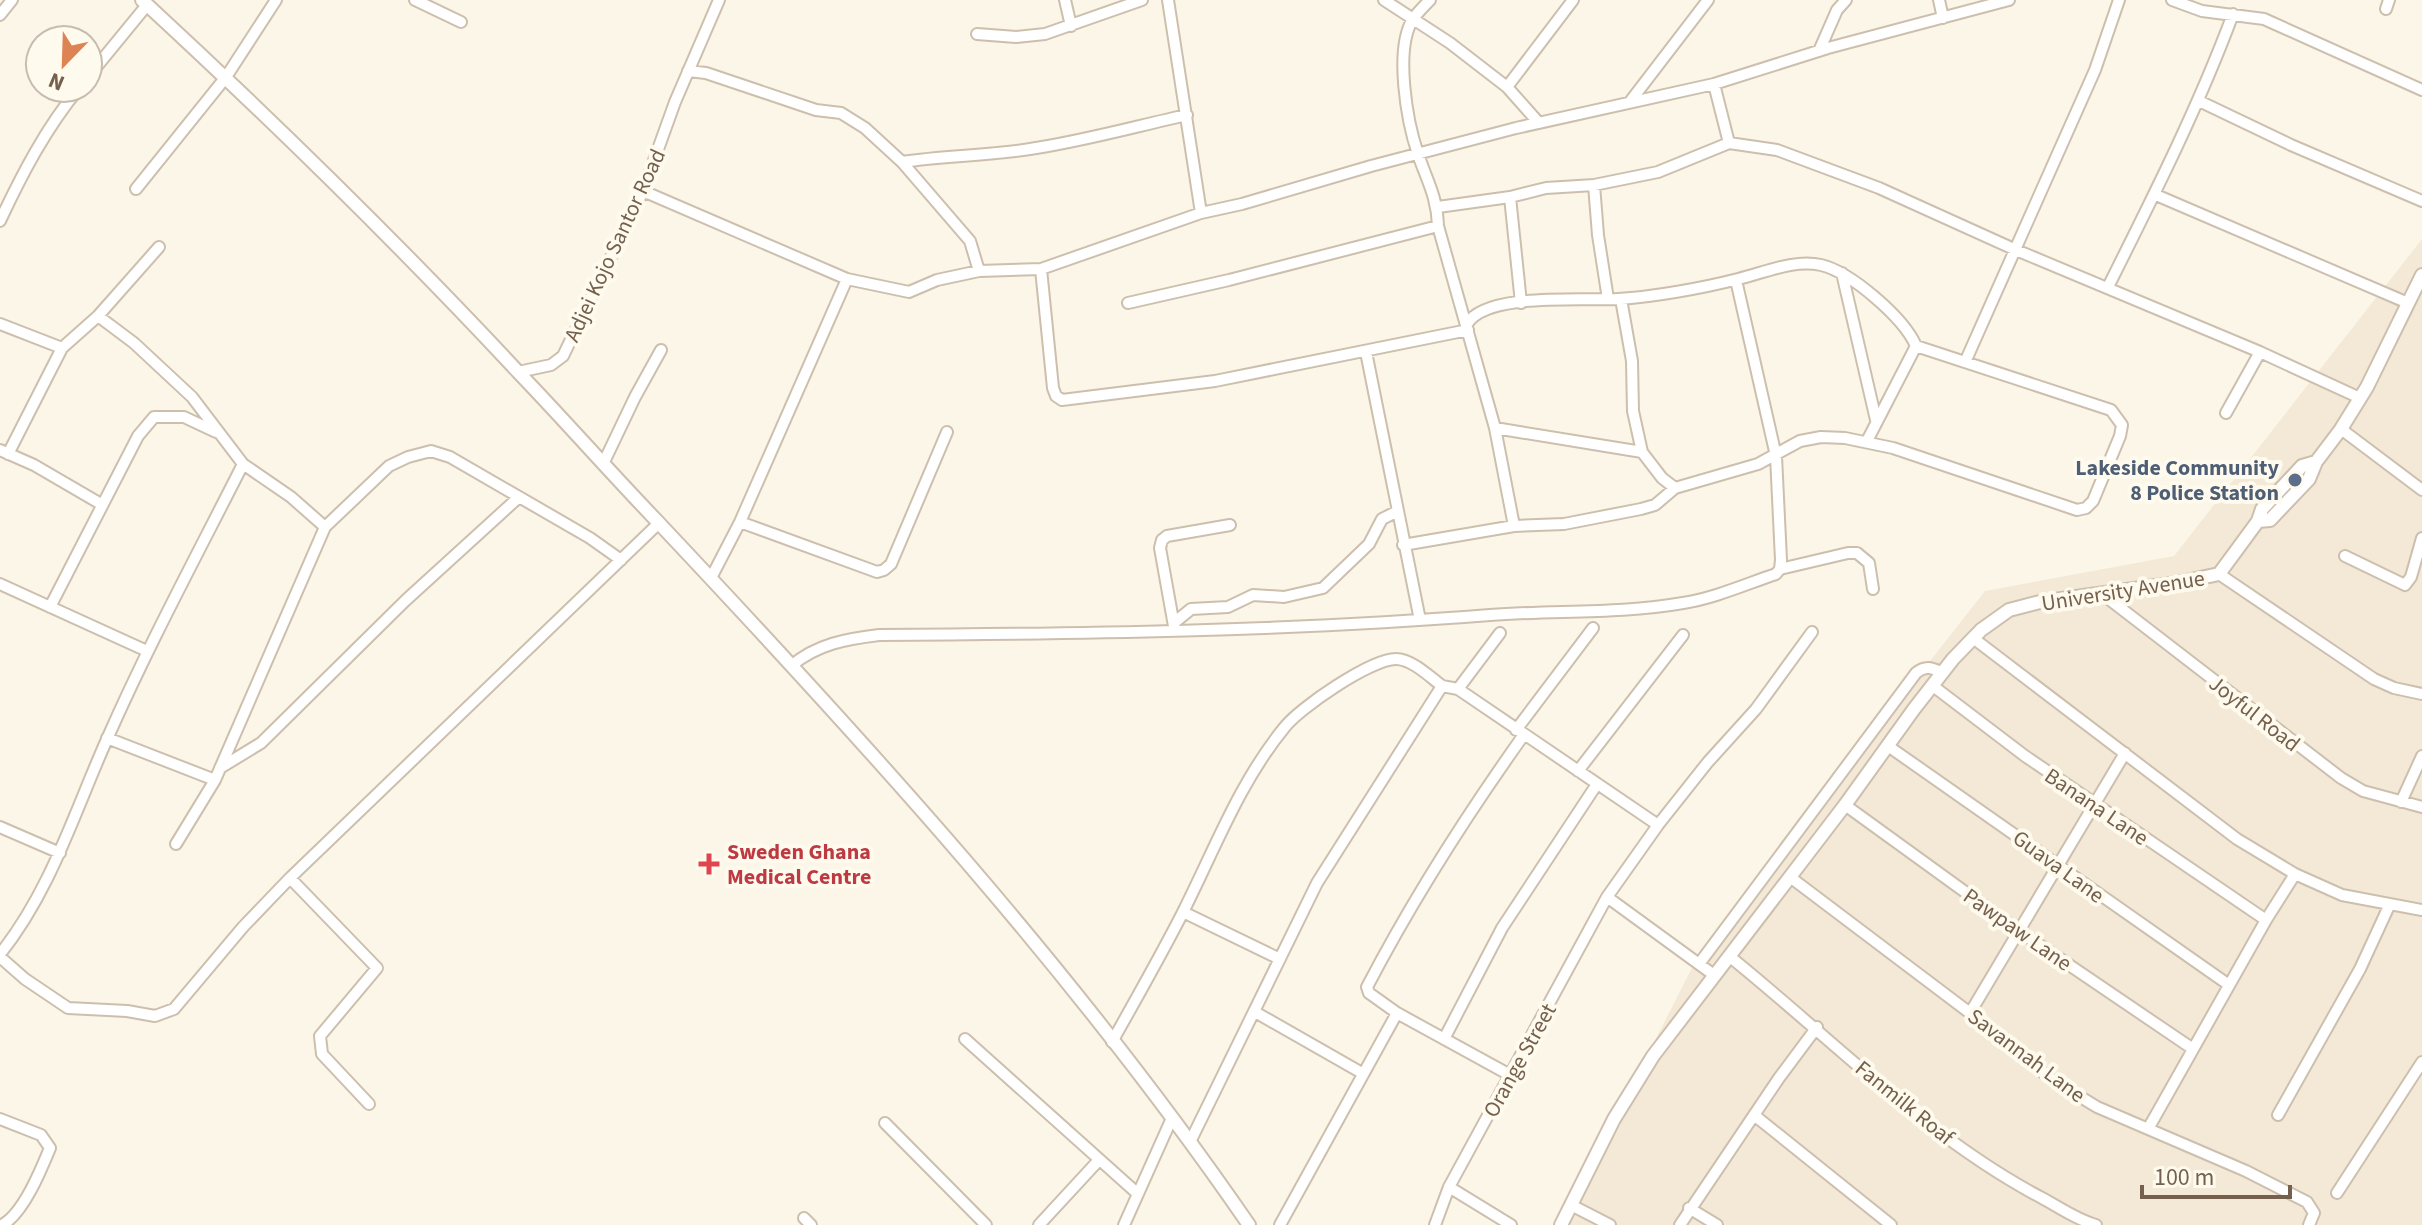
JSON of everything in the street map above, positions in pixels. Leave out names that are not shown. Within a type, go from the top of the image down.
[{"type":"street","points":[[0,15],[12,0]]},
{"type":"street","points":[[136,189],[226,77],[276,0]]},
{"type":"street","points":[[415,0],[461,22]]},
{"type":"street","name":"Adjei Kojo Santor Road","points":[[518,372],[551,365],[563,356],[643,191],[688,71],[719,0]]},
{"type":"street","points":[[1065,0],[1071,26]]},
{"type":"street","points":[[977,34],[1016,37],[1045,34],[1142,0]]},
{"type":"street","points":[[1168,0],[1201,213]]},
{"type":"street","points":[[1384,0],[1450,43],[1507,87],[1539,123]]},
{"type":"street","points":[[1430,0],[1412,21],[1403,77],[1418,154],[1438,207],[1438,226],[1495,428],[1514,526]]},
{"type":"street","points":[[1507,87],[1573,0]]},
{"type":"street","points":[[1629,103],[1708,0]]},
{"type":"street","points":[[1819,51],[1837,10],[1846,0]]},
{"type":"street","points":[[1939,0],[1943,18]]},
{"type":"street","points":[[643,191],[847,279],[909,292],[937,280],[979,271],[1041,269],[1201,213],[1539,123],[1714,84],[1819,51],[2009,0]]},
{"type":"street","points":[[1966,360],[2095,70],[2119,0]]},
{"type":"street","points":[[2172,0],[2202,11],[2222,6],[2233,14],[2264,19],[2422,88]]},
{"type":"street","points":[[104,56],[144,2],[226,77],[373,222],[711,578],[886,770],[1042,950],[1172,1118],[1249,1225]]},
{"type":"street","points":[[2108,287],[2156,195],[2199,101],[2233,14]]},
{"type":"street","points":[[688,71],[706,73],[816,110],[841,113],[865,128],[902,162],[970,241],[979,271]]},
{"type":"street","points":[[1714,84],[1729,143]]},
{"type":"street","points":[[2199,101],[2291,145],[2422,201]]},
{"type":"street","points":[[0,221],[57,114],[65,104]]},
{"type":"street","points":[[902,162],[1036,148],[1187,115]]},
{"type":"street","points":[[1438,207],[1510,197],[1546,188],[1594,185],[1658,172],[1729,143],[1777,150],[1904,199],[2360,398]]},
{"type":"street","points":[[1594,185],[1595,214],[1608,299]]},
{"type":"street","points":[[2156,195],[2408,303]]},
{"type":"street","points":[[1510,197],[1521,303]]},
{"type":"street","points":[[1128,303],[1438,226]]},
{"type":"street","points":[[101,504],[4,452],[62,348],[98,316],[159,247]]},
{"type":"street","points":[[1467,327],[1471,317],[1481,310],[1521,303],[1621,299],[1736,280],[1776,268],[1821,265],[1842,273],[1875,298],[1911,333],[1916,346],[1867,441]]},
{"type":"street","points":[[1041,269],[1053,388],[1062,400],[1215,381],[1366,352],[1467,327]]},
{"type":"street","points":[[1842,273],[1876,420]]},
{"type":"street","name":"University Avenue","points":[[1561,1225],[1634,1085],[1933,686],[1973,638],[2009,610],[2040,602],[2219,574],[2258,521],[2270,520],[2309,479],[2316,462],[2360,398],[2422,275]]},
{"type":"street","points":[[711,578],[740,522],[847,279]]},
{"type":"street","points":[[1736,280],[1776,456],[1780,569]]},
{"type":"street","points":[[1621,299],[1632,361],[1633,411],[1642,452],[1662,478],[1675,488]]},
{"type":"street","points":[[98,316],[134,343],[192,397],[243,464],[291,497],[325,527]]},
{"type":"street","points":[[0,324],[62,348]]},
{"type":"street","points":[[1403,545],[1514,526],[1564,524],[1641,509],[1655,505],[1675,488],[1758,464],[1800,441],[1821,437],[1867,441],[2077,510],[2086,508],[2093,501],[2120,436],[2122,425],[2119,417],[2111,410],[1916,346]]},
{"type":"street","points":[[603,464],[661,350]]},
{"type":"street","points":[[1366,352],[1420,620]]},
{"type":"street","points":[[2226,413],[2260,352]]},
{"type":"street","points":[[50,607],[138,436],[154,417],[184,417],[221,434]]},
{"type":"street","points":[[1495,428],[1642,452]]},
{"type":"street","points":[[2341,429],[2422,490]]},
{"type":"street","points":[[740,522],[877,572],[884,570],[891,564],[947,432]]},
{"type":"street","points":[[176,844],[215,780],[325,527],[389,466],[431,451],[450,457],[590,538],[621,560]]},
{"type":"street","points":[[243,464],[147,651],[60,853],[19,931],[0,955],[25,979],[68,1008],[127,1011],[155,1016],[174,1009],[243,927],[290,878],[659,523]]},
{"type":"street","points":[[220,768],[261,743],[406,600],[519,497]]},
{"type":"street","points":[[1174,627],[1191,609],[1228,607],[1253,595],[1284,597],[1323,588],[1369,544],[1382,519],[1396,512]]},
{"type":"street","points":[[1174,627],[1160,548],[1162,540],[1167,536],[1230,525]]},
{"type":"street","points":[[2345,556],[2405,585],[2411,577],[2422,538]]},
{"type":"street","points":[[791,666],[818,647],[848,638],[879,635],[1420,620],[1686,603],[1776,574],[1780,569],[1848,553],[1857,553],[1869,563],[1873,589]]},
{"type":"street","points":[[2219,574],[2374,679],[2394,688],[2422,694]]},
{"type":"street","points":[[0,584],[147,651]]},
{"type":"street","name":"Joyful Road","points":[[2101,593],[2341,778],[2363,791],[2422,807]]},
{"type":"street","points":[[1510,1075],[1397,1013],[1369,993],[1367,987],[1410,907],[1520,733],[1593,628]]},
{"type":"street","name":"Orange Street","points":[[1435,1225],[1449,1187],[1607,897],[1658,825],[1708,762],[1756,709],[1812,632]]},
{"type":"street","points":[[1458,689],[1500,633]]},
{"type":"street","points":[[1578,771],[1683,635]]},
{"type":"street","points":[[1973,638],[2237,839],[2295,874],[2342,895],[2422,910]]},
{"type":"street","points":[[1112,1042],[1183,912],[1243,791],[1271,746],[1294,717],[1367,666],[1396,659],[1409,662],[1442,686],[1458,689],[1658,825]]},
{"type":"street","points":[[1699,964],[1916,673],[1923,667],[1943,673]]},
{"type":"street","points":[[1190,1142],[1317,883],[1442,686]]},
{"type":"street","name":"Banana Lane","points":[[1933,686],[2095,804],[2266,920]]},
{"type":"street","points":[[107,738],[215,780]]},
{"type":"street","name":"Guava Lane","points":[[1888,746],[2229,985]]},
{"type":"street","points":[[1970,1013],[2125,753]]},
{"type":"street","points":[[2401,802],[2422,756]]},
{"type":"street","points":[[1444,1039],[1502,928],[1597,784]]},
{"type":"street","name":"Pawpaw Lane","points":[[1845,805],[2019,931],[2193,1049]]},
{"type":"street","points":[[0,827],[60,853]]},
{"type":"street","points":[[2148,1129],[2295,874]]},
{"type":"street","name":"Savannah Lane","points":[[1790,877],[1970,1013],[2051,1079],[2097,1107],[2246,1171],[2307,1202],[2314,1213],[2309,1225]]},
{"type":"street","points":[[290,878],[377,968],[320,1036],[322,1054],[369,1104]]},
{"type":"street","points":[[1607,897],[1714,975]]},
{"type":"street","points":[[2278,1115],[2365,959],[2389,906]]},
{"type":"street","points":[[1183,912],[1280,959]]},
{"type":"street","name":"Fanmilk Roaf","points":[[1729,956],[1934,1127],[1989,1167],[2091,1224]]},
{"type":"street","points":[[1255,1012],[1362,1073]]},
{"type":"street","points":[[1280,1225],[1397,1013]]},
{"type":"street","points":[[1680,1225],[1817,1027]]},
{"type":"street","points":[[965,1039],[1138,1194]]},
{"type":"street","points":[[2337,1193],[2422,1062]]},
{"type":"street","points":[[1754,1115],[1891,1225]]},
{"type":"street","points":[[1124,1225],[1172,1118]]},
{"type":"street","points":[[0,1119],[41,1135],[50,1148],[23,1201],[8,1222],[2,1225]]},
{"type":"street","points":[[885,1123],[986,1225]]},
{"type":"street","points":[[1039,1225],[1099,1160]]},
{"type":"street","points":[[1449,1187],[1511,1225]]},
{"type":"street","points":[[1571,1205],[1610,1225]]},
{"type":"street","points":[[1689,1208],[1717,1225]]},
{"type":"shaded area","points":[[2422,239],[2422,1225],[1561,1225],[1697,958],[1985,591],[2174,556]]},
{"type":"place","name":"Lakeside Community 8 Police Station","points":[[2295,480]]},
{"type":"place","name":"Sweden Ghana Medical Centre","points":[[709,864]]}]
